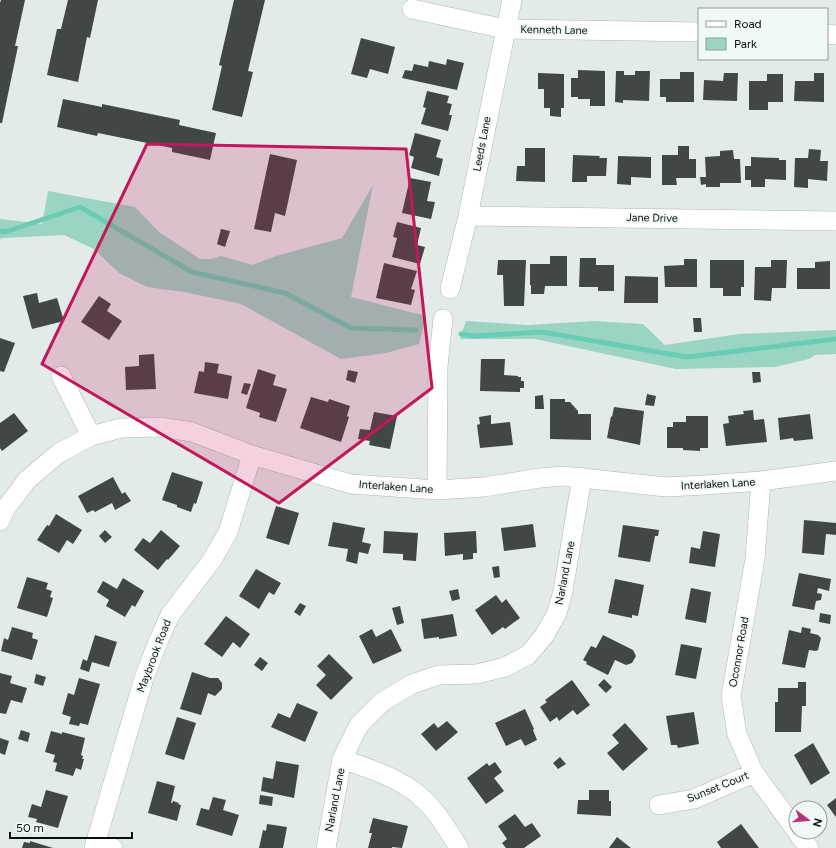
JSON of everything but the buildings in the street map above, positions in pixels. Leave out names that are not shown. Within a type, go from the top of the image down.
[{"type":"street","name":"Leeds Lane","points":[[450,288],[468,216],[512,0]]},
{"type":"street","name":"Kenneth Lane","points":[[412,9],[505,30],[698,32]]},
{"type":"street","name":"Jane Drive","points":[[468,216],[836,221]]},
{"type":"street","points":[[437,490],[438,366],[443,319]]},
{"type":"street","points":[[62,376],[91,436]]},
{"type":"street","name":"Interlaken Lane","points":[[0,521],[6,508],[27,480],[59,453],[91,436],[121,428],[160,427],[192,432],[252,456],[351,484],[437,490],[555,477],[582,477],[666,487],[761,482],[836,471]]},
{"type":"street","name":"Maybrook Road","points":[[94,846],[144,678],[158,642],[170,615],[212,560],[228,532],[252,456]]},
{"type":"street","name":"Narland Lane","points":[[326,848],[342,759],[359,725],[382,702],[412,684],[439,675],[477,674],[504,667],[528,655],[544,636],[557,613],[563,591],[582,477]]},
{"type":"street","name":"Oconnor Road","points":[[761,482],[755,559],[731,696],[737,734],[754,773],[788,819]]},
{"type":"street","points":[[342,759],[392,778],[420,796],[443,823],[459,848]]},
{"type":"street","name":"Sunset Court","points":[[659,805],[694,799],[754,773]]},
{"type":"street","points":[[94,846],[113,848]]},
{"type":"highlighted area","points":[[147,144],[406,149],[432,388],[279,503],[42,364]]},
{"type":"green space","points":[[373,185],[351,297],[426,316],[419,344],[386,353],[341,359],[241,304],[184,292],[147,287],[119,273],[94,249],[64,235],[0,239],[0,219],[42,224],[48,191],[135,207],[159,232],[200,259],[211,259],[221,256],[253,265],[276,256],[342,238]]},
{"type":"green space","points":[[466,321],[528,325],[594,321],[643,324],[665,345],[739,334],[836,330],[836,354],[815,355],[809,359],[775,367],[676,369],[535,339],[460,339]]},
{"type":"waterway","points":[[0,231],[5,232],[80,207],[192,272],[285,293],[351,328],[416,330]]},
{"type":"waterway","points":[[461,334],[475,336],[542,332],[687,357],[836,339]]}]
